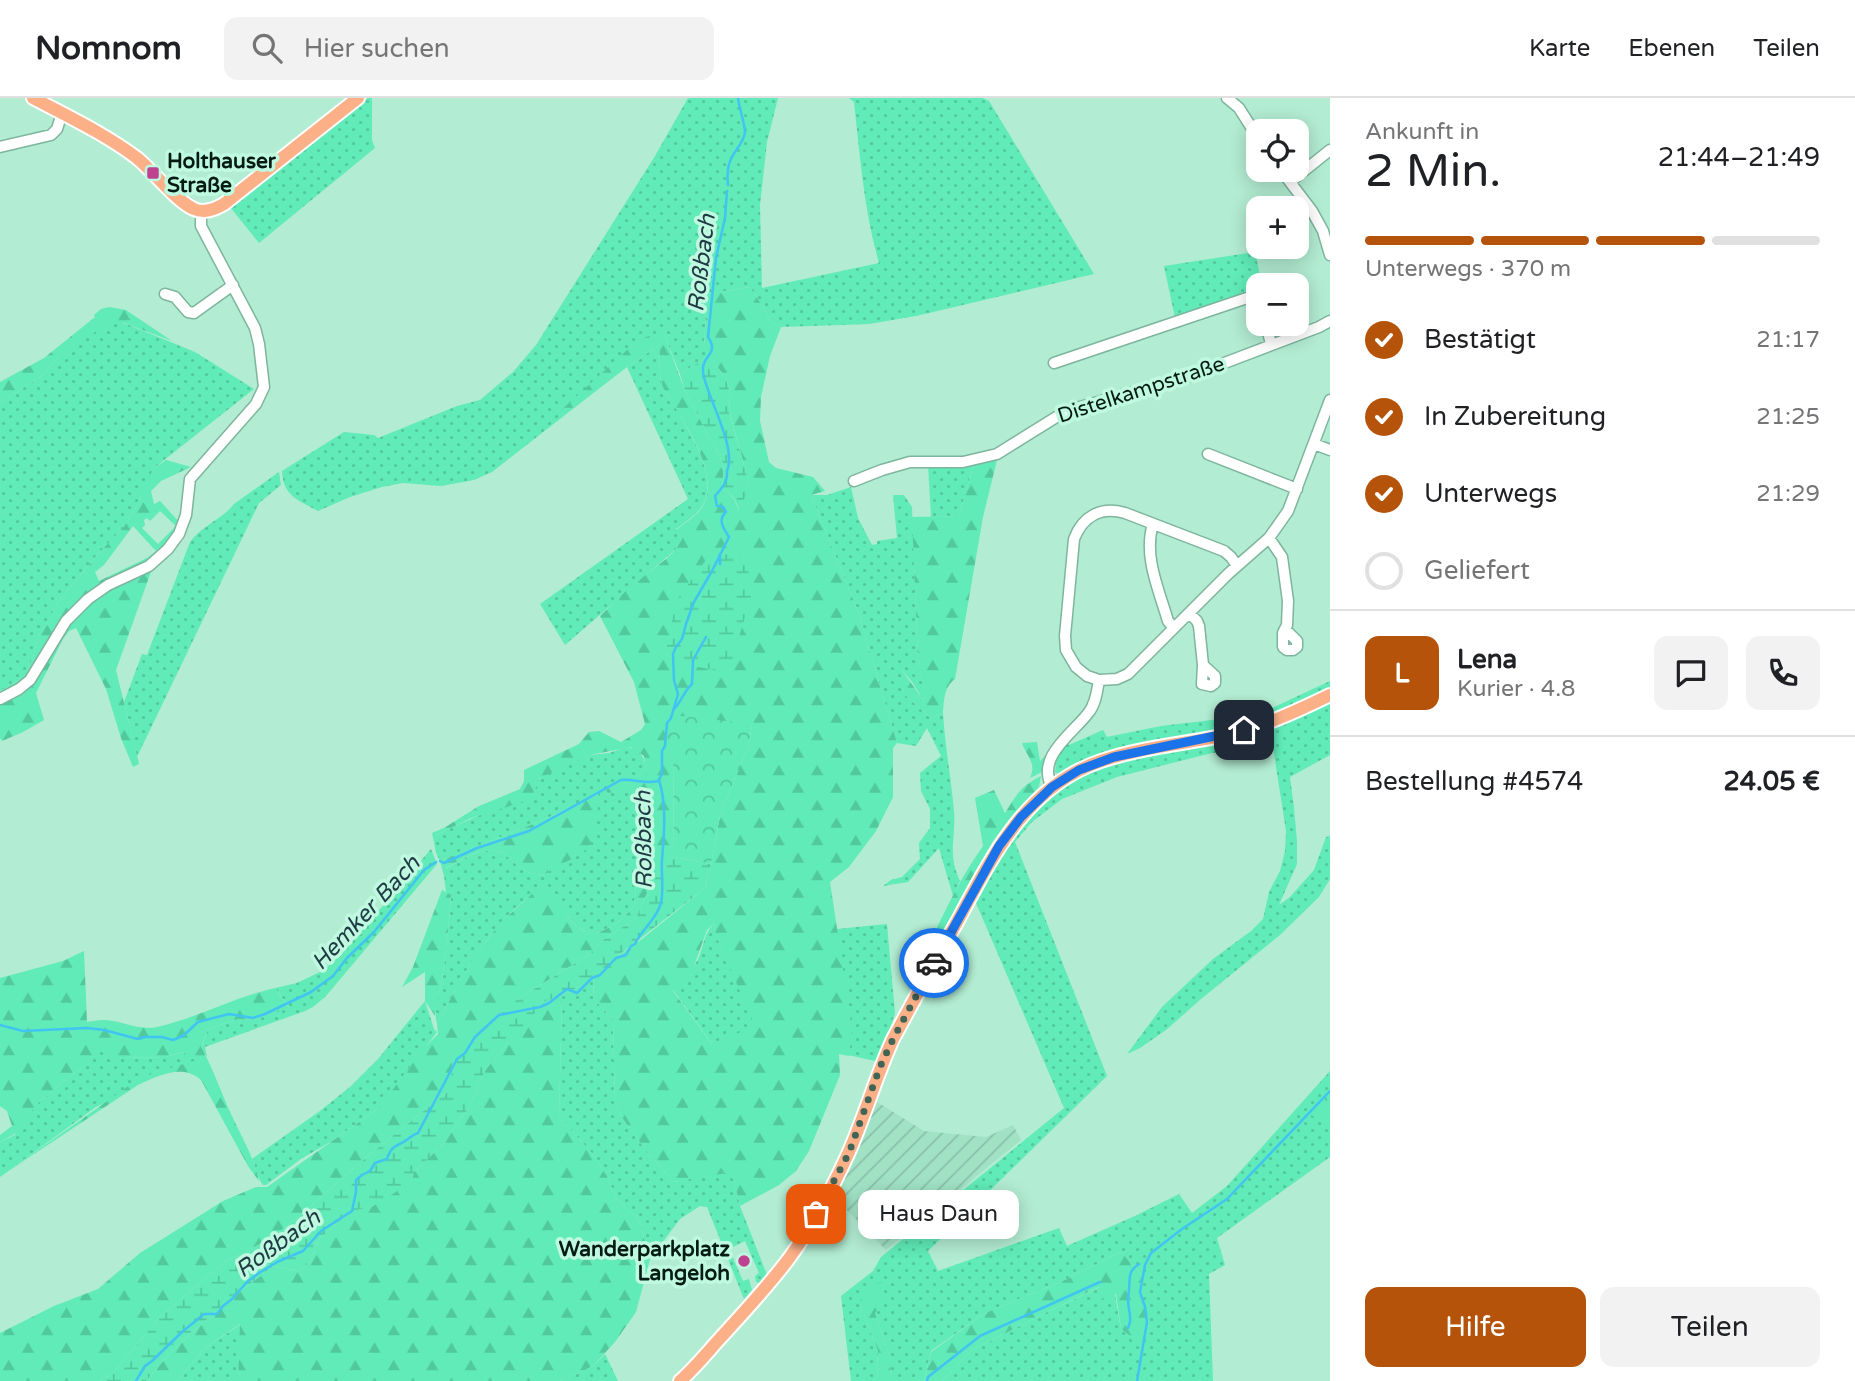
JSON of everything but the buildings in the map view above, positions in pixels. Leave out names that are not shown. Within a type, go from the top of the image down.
[{"type":"main road","points":[[33,98],[121,147],[144,164],[187,205],[201,211],[225,204],[358,98]]},
{"type":"main road","points":[[680,1381],[746,1310],[791,1255],[849,1153],[893,1039],[979,881],[1010,831],[1029,807],[1052,787],[1079,770],[1102,761],[1136,751],[1244,730],[1284,716],[1330,695]]},
{"type":"street","points":[[1227,98],[1239,108],[1246,119]]},
{"type":"street","points":[[0,147],[51,135],[57,129],[62,113]]},
{"type":"street","points":[[1309,167],[1330,150]]},
{"type":"street","points":[[1290,182],[1323,231],[1330,256]]},
{"type":"street","points":[[0,699],[30,680],[66,621],[88,599],[149,566],[168,549],[184,524],[190,479],[256,404],[264,387],[259,344],[254,328],[201,226],[201,211]]},
{"type":"street","points":[[165,294],[175,297],[188,312],[194,313],[233,285]]},
{"type":"street","points":[[1054,363],[1246,298]]},
{"type":"street","name":"Distelkampstraße","points":[[854,481],[910,462],[963,462],[997,454],[1066,411],[1193,376],[1330,321]]},
{"type":"street","points":[[1269,336],[1271,344]]},
{"type":"street","points":[[1237,566],[1224,551],[1118,511],[1098,512],[1084,520],[1074,539],[1065,643],[1068,656],[1084,674],[1099,680],[1117,679],[1128,674],[1237,566],[1250,557],[1269,538],[1288,511],[1330,400]]},
{"type":"street","points":[[1314,444],[1330,450]]},
{"type":"street","points":[[1208,454],[1297,489]]},
{"type":"street","points":[[1153,524],[1150,556],[1168,621],[1174,628]]},
{"type":"street","points":[[1269,538],[1282,557],[1288,601],[1285,629]]},
{"type":"street","points":[[1189,613],[1199,626],[1203,665]]},
{"type":"street","points":[[1052,787],[1049,782],[1051,760],[1063,739],[1088,714],[1099,680]]},
{"type":"shaded area","points":[[869,1097],[924,1131],[986,1137],[1013,1125],[1021,1140],[886,1250],[829,1192]]},
{"type":"green space","points":[[368,98],[372,98],[372,140],[375,148],[259,243],[230,207]]},
{"type":"green space","points":[[688,98],[778,98],[767,142],[760,205],[762,288],[879,263],[866,203],[854,102],[849,98],[983,98],[989,101],[1094,274],[916,316],[869,324],[781,327],[770,321],[750,287],[707,294],[704,347],[710,355],[680,374],[663,332],[559,413],[565,415],[492,472],[474,480],[441,486],[403,483],[382,487],[318,511],[289,492],[282,471],[344,432],[374,435],[378,438],[457,406],[480,400],[513,372],[536,345],[655,156]]},
{"type":"green space","points":[[1246,253],[1246,259],[1257,259],[1260,273],[1246,273],[1246,294],[1175,318],[1164,266]]},
{"type":"green space","points":[[750,287],[770,321],[781,327],[770,356],[761,397],[760,421],[769,462],[776,468],[813,477],[825,491],[811,495],[859,614],[897,743],[893,748],[893,797],[876,831],[849,867],[830,882],[852,1028],[849,1056],[839,1054],[840,1075],[809,1151],[796,1171],[779,1185],[740,1206],[732,1172],[674,1182],[648,1153],[623,1119],[615,1103],[613,1020],[594,999],[593,974],[705,888],[720,816],[749,744],[752,724],[673,746],[674,857],[652,882],[636,918],[603,940],[590,954],[518,999],[451,1089],[270,1239],[225,1262],[161,1316],[113,1373],[100,1381],[0,1381],[0,1333],[54,1306],[98,1289],[140,1253],[223,1201],[256,1187],[267,1187],[379,1108],[423,1049],[438,1034],[437,1024],[478,952],[500,923],[544,883],[573,922],[587,933],[595,934],[608,928],[634,906],[643,822],[642,799],[630,790],[622,789],[608,794],[606,790],[621,781],[647,778],[644,756],[631,747],[590,755],[540,778],[529,800],[471,818],[433,837],[432,833],[479,806],[520,789],[524,781],[524,770],[579,744],[589,732],[599,731],[621,742],[641,730],[645,724],[634,682],[600,616],[676,549],[682,539],[676,530],[699,512],[706,497],[706,471],[696,444],[662,385],[659,348],[656,347],[627,367],[565,415],[558,413],[638,340],[663,331],[685,391],[722,461],[722,489],[731,495],[739,511],[749,483],[729,410],[730,393],[726,377],[704,347],[707,294]],"holes":[[[714,923],[715,933],[755,1026],[712,1044],[673,991],[690,977],[707,930]]]},
{"type":"green space","points":[[109,307],[126,310],[172,341],[124,323],[108,323],[57,359],[43,375],[0,403],[0,382],[44,358],[95,317],[101,309]]},
{"type":"green space","points":[[118,322],[195,352],[254,389],[154,468],[138,504],[123,528],[58,602],[39,634],[26,675],[0,691],[0,403],[43,375],[65,352],[107,323]]},
{"type":"green space","points":[[656,347],[659,348],[662,385],[689,431],[706,470],[706,496],[699,511],[676,529],[682,539],[676,549],[565,645],[540,604],[688,499],[627,367]]},
{"type":"green space","points":[[710,355],[726,377],[730,393],[729,411],[749,483],[740,513],[732,495],[722,489],[722,461],[685,391],[680,374]]},
{"type":"green space","points":[[166,460],[191,467],[161,481],[151,491],[154,504],[160,501],[180,523],[169,542],[147,562],[89,592],[71,611],[29,676],[3,695],[0,691],[26,675],[39,634],[58,602],[123,528],[138,504],[154,468]],"holes":[[[160,511],[176,526],[158,544],[142,528],[145,525],[144,520],[147,518],[150,521]],[[133,526],[156,551],[99,581],[95,572],[104,565]]]},
{"type":"green space","points":[[997,460],[983,517],[955,679],[947,690],[943,713],[931,718],[904,694],[901,669],[927,705],[918,661],[912,517],[959,516],[974,463]]},
{"type":"green space","points":[[974,463],[959,516],[931,517],[928,464]]},
{"type":"green space","points":[[279,472],[281,485],[259,503],[137,757],[124,702],[142,654],[147,655],[190,542],[234,504]]},
{"type":"green space","points":[[851,487],[858,518],[872,545],[877,544],[877,541],[897,538],[893,495],[904,495],[912,507],[918,661],[928,707],[902,670],[904,694],[931,718],[943,713],[954,811],[953,854],[960,881],[953,896],[939,848],[908,882],[883,886],[902,877],[920,859],[919,843],[930,828],[930,809],[921,791],[920,773],[941,756],[927,728],[916,746],[897,743],[859,614],[811,495],[827,495]]},
{"type":"green space","points":[[711,553],[746,556],[752,594],[728,673],[664,660],[676,601]]},
{"type":"green space","points":[[152,569],[116,670],[139,764],[133,767],[106,689],[76,628],[69,631],[63,639],[36,693],[44,720],[2,741],[0,703],[24,689],[69,621],[101,593]]},
{"type":"green space","points":[[1330,681],[1330,690],[1261,720],[1061,775],[1055,772],[1057,756],[1066,741],[1069,745],[1103,730],[1107,737],[1161,726],[1245,716],[1272,708]]},
{"type":"green space","points":[[1330,700],[1330,755],[1290,777],[1297,864],[1279,905],[1290,897],[1314,870],[1326,837],[1330,836],[1330,879],[1319,897],[1280,935],[1166,1030],[1127,1054],[1162,1007],[1213,959],[1263,919],[1269,892],[1280,871],[1285,851],[1286,831],[1272,741],[1117,777],[1062,799],[1032,822],[1015,842],[1107,1076],[928,1251],[938,1271],[1059,1228],[1067,1246],[1179,1194],[1192,1213],[1227,1186],[1330,1071],[1330,1157],[1217,1238],[1225,1265],[1209,1274],[1213,1381],[942,1381],[971,1351],[1100,1287],[1115,1294],[1121,1329],[1139,1341],[1149,1325],[1141,1290],[1143,1276],[1121,1252],[1065,1280],[985,1313],[931,1351],[924,1381],[890,1381],[891,1360],[875,1313],[859,1301],[878,1351],[877,1381],[851,1381],[841,1296],[873,1271],[881,1257],[1064,1108],[976,903],[1007,844],[1021,824],[1057,789],[1087,772],[1134,756],[1231,740]]},
{"type":"green space","points":[[673,715],[752,724],[749,744],[720,816],[711,864],[674,857],[673,746],[665,745],[668,722]]},
{"type":"green space","points":[[1037,742],[1040,761],[1046,755],[1042,772],[1030,778],[1032,764],[1022,743]]},
{"type":"green space","points":[[626,747],[641,753],[648,779],[621,780],[606,790],[608,794],[622,789],[630,790],[642,799],[643,822],[634,906],[613,926],[595,934],[587,933],[573,922],[544,884],[509,914],[490,936],[465,973],[437,1024],[436,1008],[451,896],[446,892],[441,865],[447,868],[475,854],[493,851],[506,856],[527,872],[546,874],[584,851],[598,794],[543,820],[440,861],[433,837],[534,792],[536,783],[543,775],[590,755],[609,753]]},
{"type":"green space","points":[[1041,776],[1039,787],[993,841],[924,966],[919,963],[957,888],[983,846],[975,798],[994,790],[1005,813],[1028,783]]},
{"type":"green space","points":[[599,794],[596,825],[589,846],[546,874],[527,872],[506,856],[493,851],[475,854],[446,868],[441,865],[440,861],[543,820]]},
{"type":"green space","points":[[431,849],[437,864],[326,996],[305,1011],[205,1047],[207,1057],[201,1048],[208,1029],[238,1019],[254,1020],[289,1007],[275,988],[297,983],[322,971],[341,955]]},
{"type":"green space","points":[[674,857],[711,864],[705,888],[578,987],[545,1001],[486,1069],[468,1109],[442,1145],[414,1172],[409,1184],[373,1206],[353,1211],[344,1217],[318,1240],[310,1262],[298,1271],[273,1266],[190,1334],[146,1381],[100,1381],[113,1373],[161,1316],[225,1262],[270,1239],[451,1089],[452,1055],[518,999],[590,954],[603,940],[636,918],[652,882]]},
{"type":"green space","points":[[442,890],[451,895],[435,1016],[425,1001],[425,972],[402,987],[413,967]]},
{"type":"green space","points":[[714,923],[715,933],[756,1026],[713,1045],[673,990],[693,968]]},
{"type":"green space","points":[[887,924],[895,1013],[892,1023],[875,1061],[839,1053],[837,929]]},
{"type":"green space","points":[[84,951],[87,1022],[110,1020],[144,1028],[157,1027],[275,988],[289,1008],[254,1020],[238,1019],[208,1029],[201,1047],[251,1155],[259,1181],[201,1080],[186,1072],[162,1075],[138,1085],[1,1176],[137,1080],[201,1059],[190,1059],[183,1052],[165,1057],[122,1058],[100,1050],[80,1070],[39,1102],[23,1122],[24,1129],[0,1142],[0,1135],[12,1126],[7,1111],[0,1106],[0,978],[63,961]]},
{"type":"green space","points":[[593,974],[594,999],[613,1020],[615,1103],[623,1119],[674,1182],[732,1171],[740,1206],[767,1275],[759,1283],[756,1282],[755,1276],[759,1273],[745,1241],[729,1249],[743,1281],[749,1279],[752,1290],[744,1299],[707,1207],[700,1206],[680,1219],[650,1259],[639,1220],[616,1198],[607,1176],[591,1152],[559,1117],[562,996]]},
{"type":"green space","points":[[562,996],[559,1117],[591,1152],[607,1176],[616,1198],[639,1220],[650,1259],[636,1312],[615,1342],[593,1366],[560,1381],[238,1381],[240,1324],[205,1348],[177,1381],[146,1381],[190,1334],[273,1266],[298,1271],[310,1262],[318,1240],[344,1217],[352,1211],[373,1206],[414,1172],[442,1145],[468,1109],[486,1069],[545,1000]]},
{"type":"green space","points":[[425,1001],[437,1032],[379,1108],[263,1185],[252,1159],[351,1086],[378,1059]]},
{"type":"green space","points":[[100,1049],[122,1058],[165,1057],[184,1052],[200,1057],[201,1060],[156,1072],[96,1107],[0,1177],[0,1142],[15,1135],[39,1102],[80,1070]]},
{"type":"green space","points":[[1330,1090],[1330,1129],[1310,1114]]},
{"type":"green space","points":[[1121,1252],[1143,1276],[1141,1290],[1149,1325],[1139,1342],[1121,1329],[1116,1294],[1101,1299],[1099,1287],[971,1351],[942,1381],[924,1381],[931,1352],[985,1313],[1065,1280]]},
{"type":"green space","points":[[882,1281],[883,1298],[875,1313],[891,1360],[890,1381],[877,1381],[878,1351],[859,1301]]},
{"type":"green space","points":[[241,1324],[238,1381],[177,1381],[205,1348]]},
{"type":"green space","points":[[605,1354],[618,1381],[560,1381],[593,1366]]},
{"type":"waterway","name":"Roßbach","points":[[728,185],[729,164],[745,132],[738,98]]},
{"type":"waterway","name":"Roßbach","points":[[136,1381],[145,1366],[204,1314],[217,1314],[247,1282],[277,1262],[303,1251],[321,1231],[352,1211],[356,1180],[370,1171],[375,1163],[387,1159],[395,1146],[418,1133],[457,1059],[465,1053],[475,1037],[499,1015],[540,1007],[567,989],[577,993],[616,958],[626,955],[659,909],[664,820],[659,780],[667,723],[678,694],[674,680],[673,654],[682,639],[694,602],[729,537],[722,521],[726,512],[723,507],[717,506],[715,496],[727,478],[728,450],[703,371],[712,350],[708,337],[716,258],[725,218],[727,191]]},
{"type":"waterway","name":"Roßbach","points":[[720,554],[720,564]]},
{"type":"waterway","points":[[674,709],[692,684],[693,660],[706,637]]},
{"type":"waterway","name":"Hemker Bach","points":[[440,861],[444,863],[477,848],[529,831],[621,780],[658,781]]},
{"type":"waterway","name":"Hemker Bach","points":[[0,1025],[23,1031],[87,1028],[138,1039],[162,1037],[173,1040],[183,1036],[198,1022],[229,1014],[253,1018],[265,1014],[311,992],[333,976],[374,932],[424,870],[436,862]]},
{"type":"waterway","points":[[1137,1381],[1147,1322],[1140,1292],[1145,1265],[1151,1253],[1227,1199],[1330,1091]]},
{"type":"waterway","points":[[1128,1328],[1131,1272],[1139,1264]]},
{"type":"waterway","points":[[927,1381],[928,1377],[980,1336],[1100,1282]]},
{"type":"way so far","points":[[816,1214],[849,1153],[893,1039],[934,963]]},
{"type":"place","name":"Holthauser Straße","points":[[153,173]]},
{"type":"place","name":"Haus Daun","points":[[816,1214]]},
{"type":"place","name":"Wanderparkplatz Langeloh","points":[[744,1261]]},
{"type":"route","points":[[934,963],[999,846],[1040,796],[1079,770],[1114,757],[1244,730]]}]
